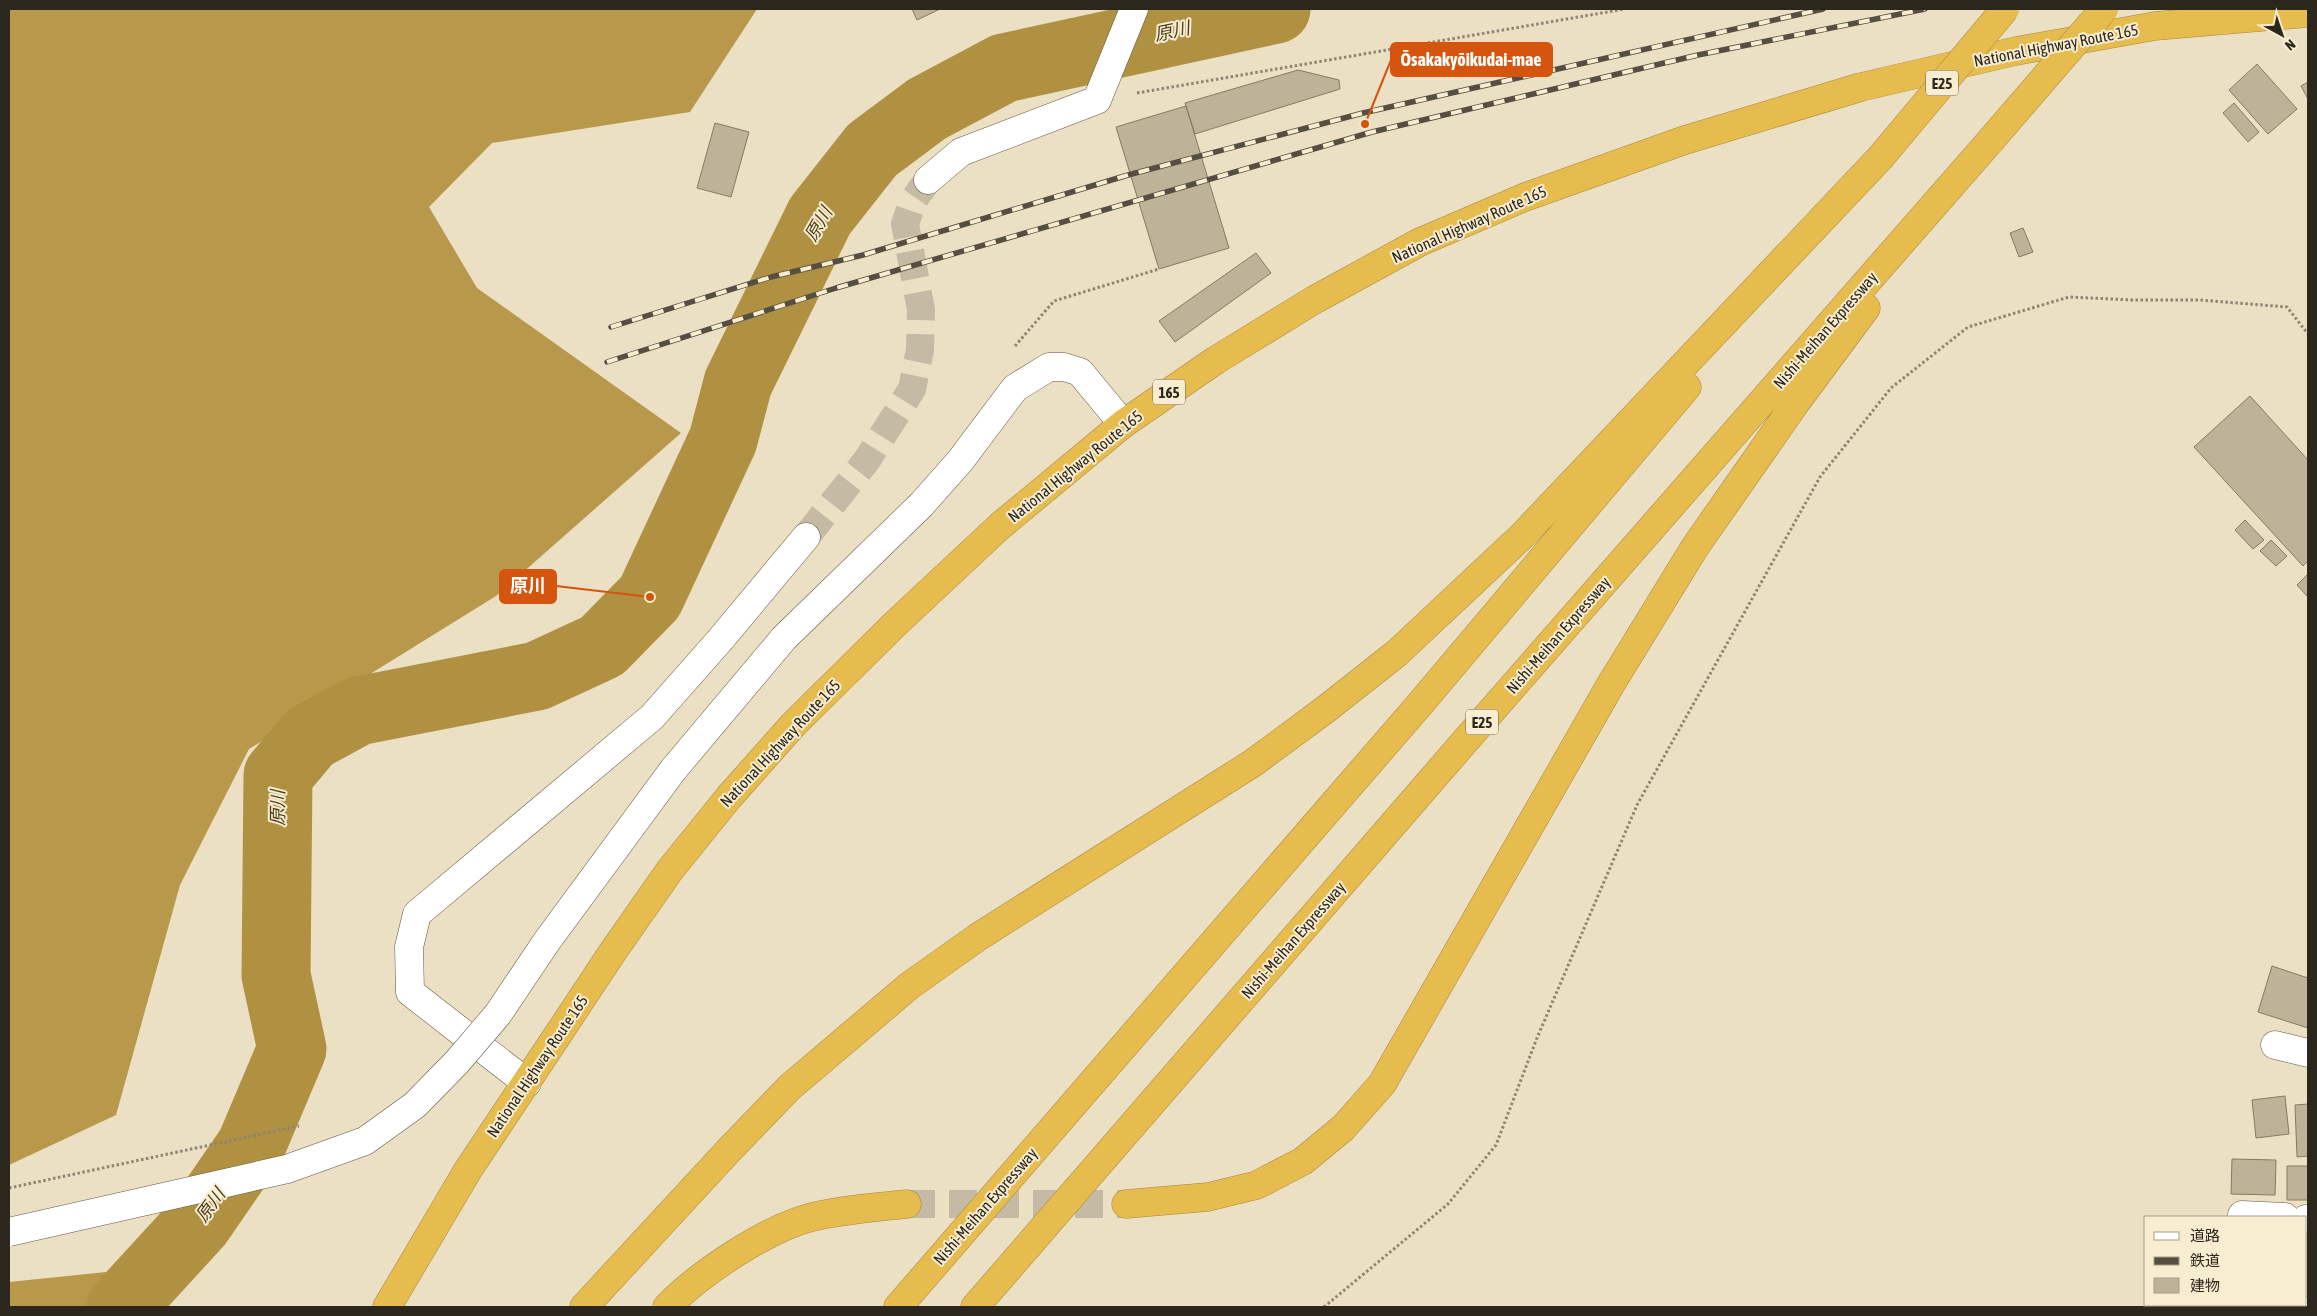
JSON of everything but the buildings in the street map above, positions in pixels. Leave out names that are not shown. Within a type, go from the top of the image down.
[{"type":"highway","name":"Nishi-Meihan Expressway","points":[[898,1307],[1426,697],[2005,9]]},
{"type":"highway","name":"Nishi-Meihan Expressway","points":[[975,1307],[1460,747],[2104,9]]},
{"type":"highway","name":"National Highway Route 165","points":[[387,1307],[468,1170],[614,950],[670,870],[729,797],[793,725],[894,625],[1000,526],[1124,424],[1241,345],[1314,300],[1420,242],[1525,197],[1685,140],[1860,87],[2016,51],[2155,26],[2308,13]]},
{"type":"highway","points":[[1126,1204],[1208,1197],[1257,1184],[1310,1155],[1344,1128],[1382,1084],[1611,684],[1695,547],[1797,401],[1991,140]]},
{"type":"highway","points":[[584,1307],[790,1087],[909,986],[978,937],[1253,763],[1397,654],[1524,534],[1880,158]]},
{"type":"highway","points":[[667,1307],[717,1266],[761,1239],[810,1218],[857,1208],[906,1204]]},
{"type":"street","points":[[928,180],[961,152],[1097,100],[1134,9]]},
{"type":"street","points":[[9,1232],[287,1169],[365,1141],[415,1105],[457,1062],[498,1014],[547,940],[673,770],[784,638],[921,505],[960,461],[1015,388],[1049,367],[1064,367],[1080,372],[1124,424]]},
{"type":"street","points":[[527,1083],[410,992],[410,947],[417,914],[652,717],[720,640],[806,537]]},
{"type":"street","points":[[2275,1045],[2308,1052]]},
{"type":"street","points":[[2242,1215],[2264,1216]]},
{"type":"path","points":[[1097,100],[1625,9]]},
{"type":"path","points":[[1324,1307],[1448,1204],[1496,1145],[1537,1038],[1637,805],[1820,477],[1891,388],[1968,327],[2069,297],[2133,300],[2200,300],[2287,307],[2308,334]]},
{"type":"path","points":[[9,1188],[304,1125]]},
{"type":"shaded area","points":[[9,9],[757,9],[690,112],[492,143],[429,207],[477,288],[681,433],[496,596],[249,749],[180,885],[116,1115],[9,1165]]},
{"type":"shaded area","points":[[116,1271],[89,1307],[9,1307],[9,1282]]},
{"type":"waterway","name":"原川","points":[[121,1307],[198,1223],[251,1146],[292,1049],[276,975],[278,775],[310,737],[358,711],[537,676],[602,646],[650,597],[723,440],[738,383],[820,216],[872,150],[927,109],[1004,68],[1276,9]]},
{"type":"tunnel","points":[[806,537],[867,460],[912,389],[920,350],[921,310],[905,224],[913,201],[928,180]]},
{"type":"tunnel","points":[[907,1204],[1126,1204]]},
{"type":"railway","points":[[611,327],[771,277],[863,255],[1128,175],[1363,113],[1823,9]]},
{"type":"railway","points":[[607,362],[836,288],[1372,132],[1698,55],[1925,9]]},
{"type":"place","name":"Ōsakakyōikudai-mae","points":[[1365,124]]},
{"type":"place","name":"原川","points":[[650,597]]}]
